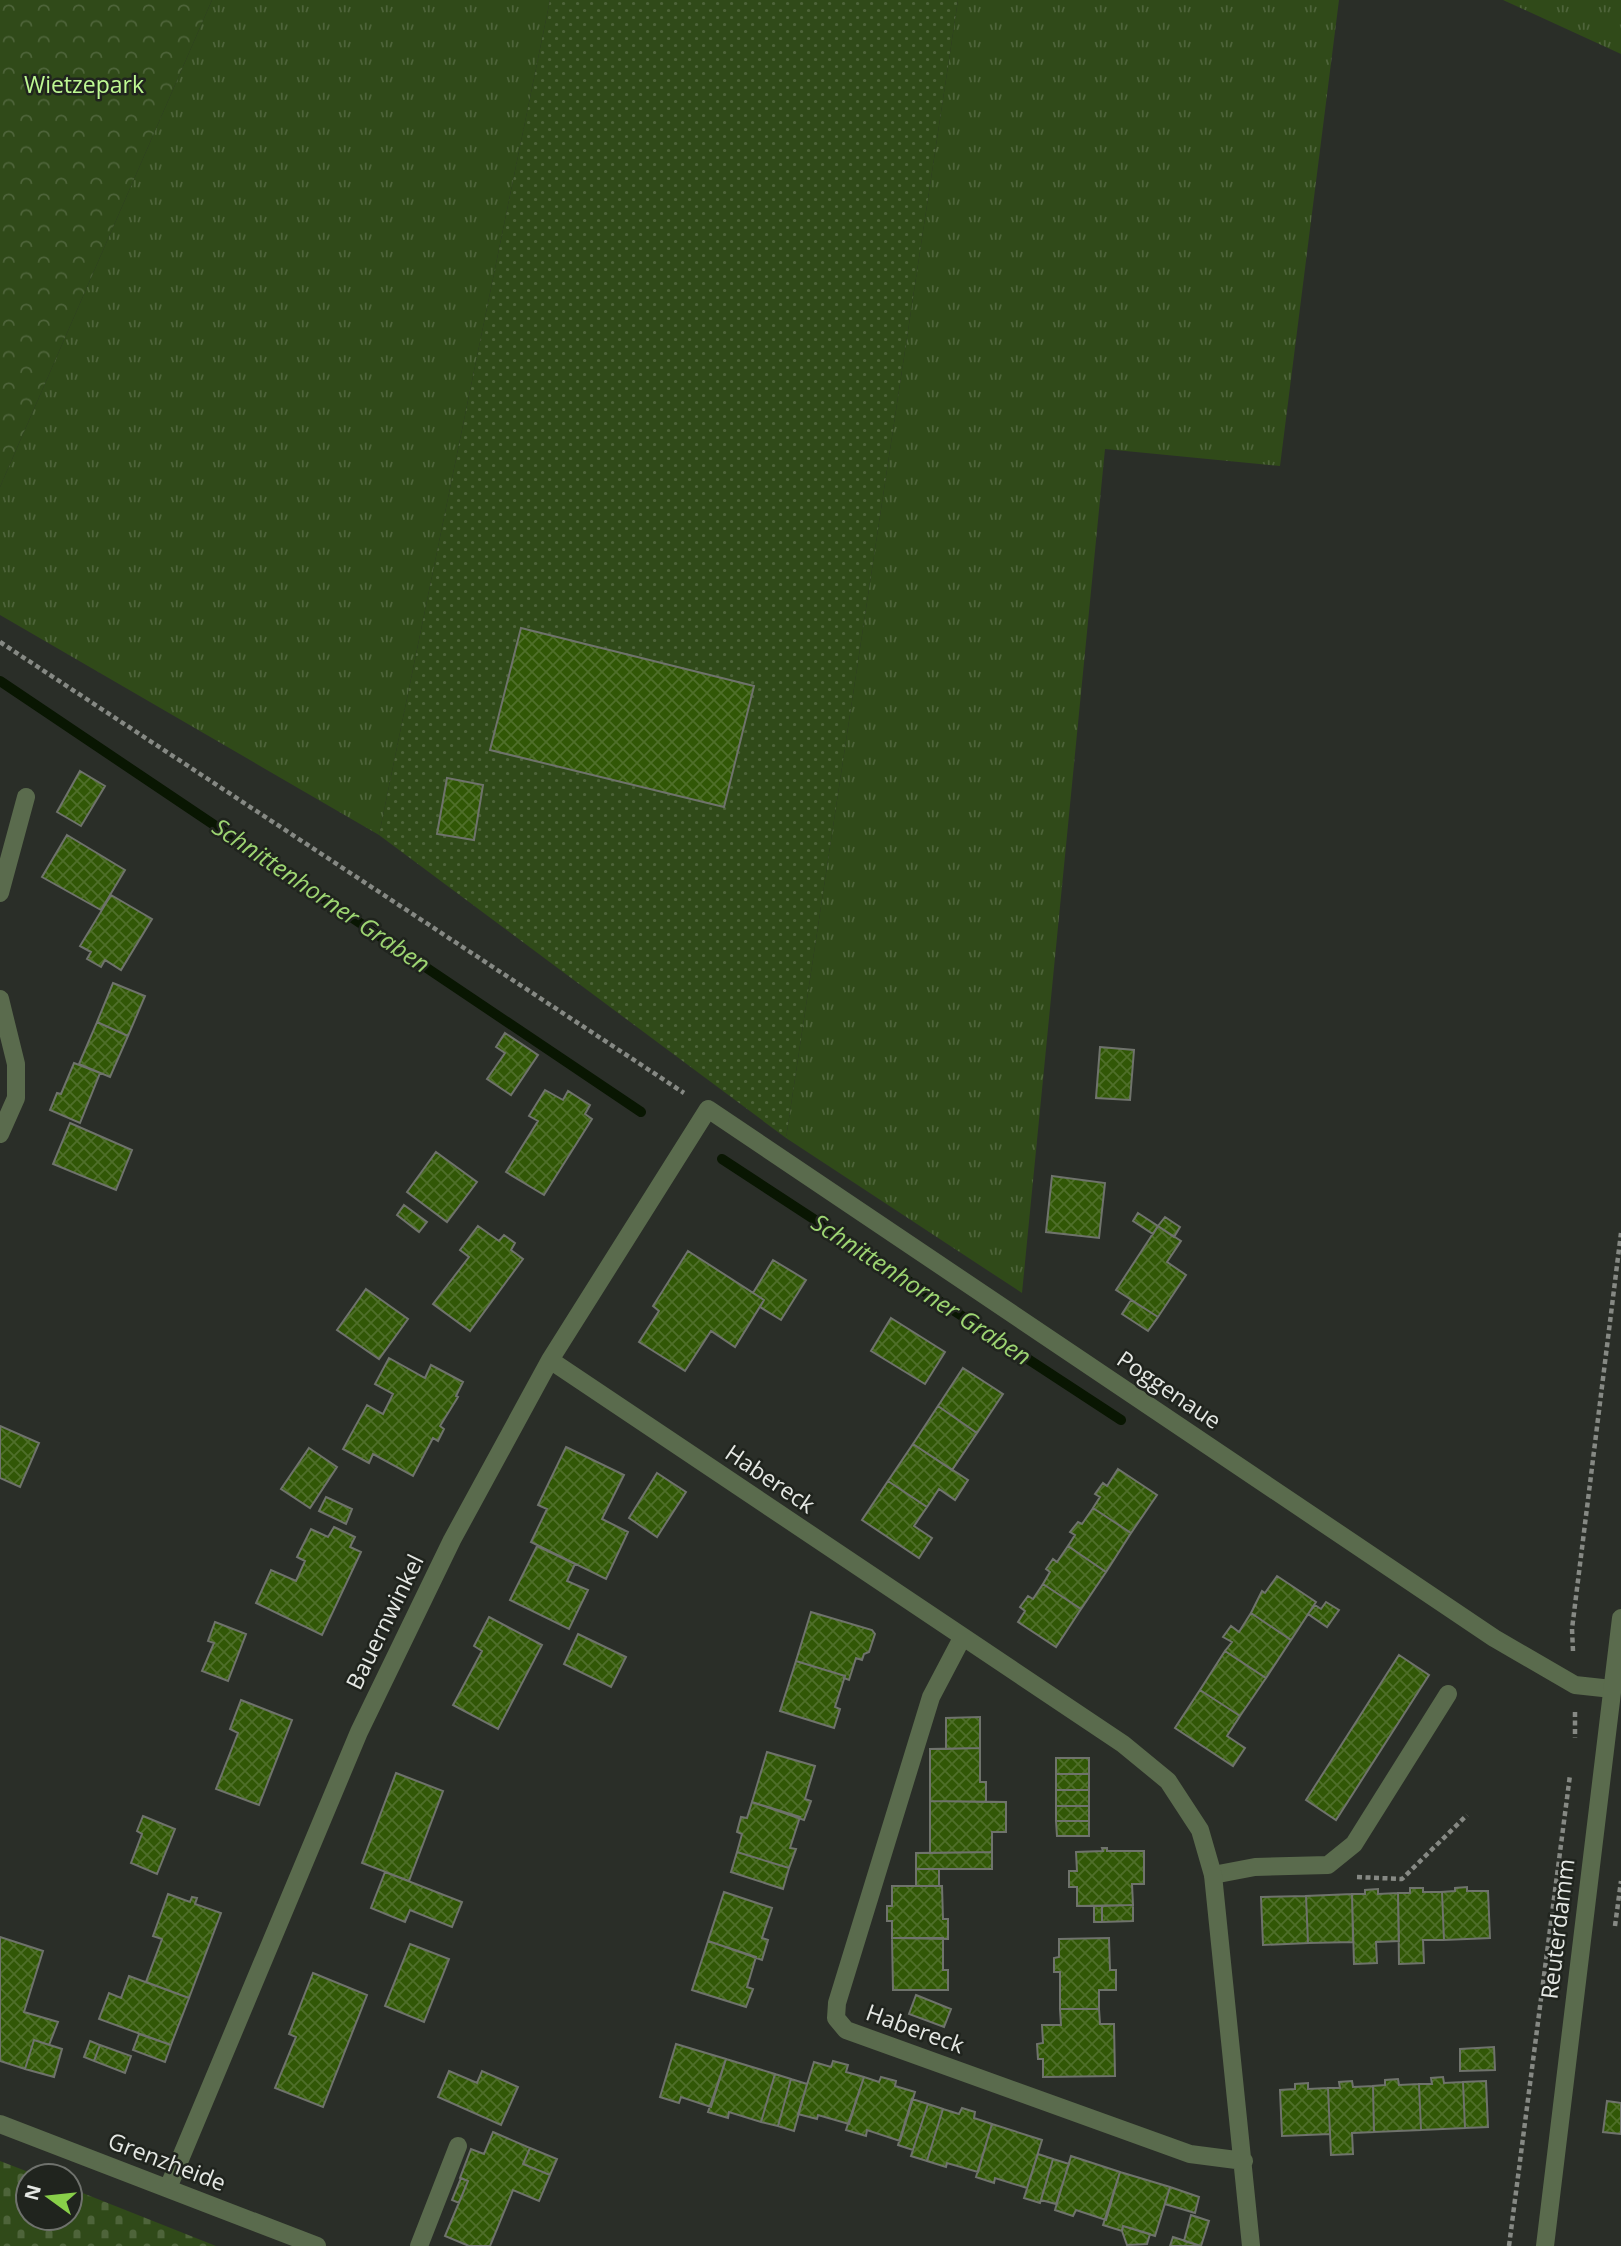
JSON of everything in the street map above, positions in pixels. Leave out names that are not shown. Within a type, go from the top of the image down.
[{"type":"street","points":[[0,893],[26,797]]},
{"type":"street","points":[[0,999],[16,1064],[16,1098],[0,1134]]},
{"type":"street","name":"Bauernwinkel","points":[[168,2188],[359,1732],[452,1540],[550,1360],[708,1109]]},
{"type":"street","name":"Poggenaue","points":[[708,1109],[1494,1638],[1575,1685],[1612,1689]]},
{"type":"street","name":"Habereck","points":[[550,1360],[1123,1744],[1168,1781],[1200,1830],[1213,1875],[1251,2246]]},
{"type":"street","name":"Reuterdamm","points":[[1545,2246],[1621,1618]]},
{"type":"street","name":"Habereck","points":[[962,1638],[931,1697],[837,2003],[836,2018],[846,2030],[1190,2154],[1244,2161]]},
{"type":"street","points":[[1213,1875],[1255,1867],[1328,1865],[1354,1844],[1448,1694]]},
{"type":"street","name":"Grenzheide","points":[[0,2124],[305,2244]]},
{"type":"street","points":[[419,2246],[458,2146]]},
{"type":"path","points":[[0,642],[708,1109]]},
{"type":"path","points":[[1574,1751],[1572,1629],[1621,1233]]},
{"type":"path","points":[[1509,2246],[1572,1765]]},
{"type":"path","points":[[1328,1865],[1352,1877],[1402,1879],[1467,1815]]},
{"type":"green space","name":"Wietzepark","points":[[0,0],[212,0],[0,487]]},
{"type":"green space","points":[[212,0],[550,0],[379,835],[0,615],[0,487]]},
{"type":"green space","points":[[550,0],[958,0],[786,1138],[379,835]]},
{"type":"green space","points":[[958,0],[1339,0],[1280,466],[1105,449],[1022,1293],[786,1138]]},
{"type":"green space","points":[[1503,0],[1621,0],[1621,54]]},
{"type":"green space","points":[[0,2161],[14,2166],[14,2232],[84,2232],[84,2194],[216,2246],[0,2246]]},
{"type":"building","points":[[521,628],[754,686],[724,807],[490,750]]},
{"type":"building","points":[[80,771],[105,786],[81,826],[57,812]]},
{"type":"building","points":[[447,778],[483,785],[474,840],[437,834]]},
{"type":"building","points":[[67,835],[125,870],[101,910],[42,877]]},
{"type":"building","points":[[111,895],[152,919],[121,970],[105,960],[101,967],[87,959],[91,952],[80,946]]},
{"type":"building","points":[[113,983],[145,996],[128,1036],[97,1022]]},
{"type":"building","points":[[97,1022],[128,1036],[110,1077],[79,1064]]},
{"type":"building","points":[[505,1033],[538,1055],[511,1095],[487,1079],[505,1053],[496,1047]]},
{"type":"building","points":[[1100,1047],[1134,1050],[1130,1100],[1096,1098]]},
{"type":"building","points":[[74,1063],[100,1073],[80,1123],[50,1110],[57,1093],[61,1094]]},
{"type":"building","points":[[545,1090],[563,1100],[568,1091],[590,1105],[585,1114],[592,1119],[544,1195],[506,1172],[538,1121],[529,1116]]},
{"type":"building","points":[[70,1123],[132,1150],[116,1190],[53,1164]]},
{"type":"building","points":[[436,1152],[477,1182],[447,1222],[407,1192]]},
{"type":"building","points":[[1052,1176],[1105,1183],[1099,1238],[1046,1232]]},
{"type":"building","points":[[404,1205],[427,1222],[419,1232],[397,1215]]},
{"type":"building","points":[[1138,1213],[1158,1226],[1153,1234],[1133,1221]]},
{"type":"building","points":[[1165,1217],[1180,1227],[1174,1237],[1158,1226]]},
{"type":"building","points":[[478,1226],[499,1241],[504,1235],[515,1243],[511,1250],[523,1259],[470,1331],[433,1304],[469,1257],[460,1250]]},
{"type":"building","points":[[1158,1226],[1181,1241],[1167,1262],[1186,1275],[1158,1317],[1116,1290]]},
{"type":"building","points":[[688,1251],[764,1300],[735,1347],[711,1331],[685,1371],[639,1342],[659,1311],[653,1306]]},
{"type":"building","points":[[773,1260],[806,1280],[781,1320],[760,1307],[764,1300],[753,1293]]},
{"type":"building","points":[[366,1289],[408,1319],[379,1359],[337,1330]]},
{"type":"building","points":[[1131,1300],[1158,1317],[1148,1331],[1122,1314]]},
{"type":"building","points":[[891,1318],[945,1352],[925,1384],[871,1351]]},
{"type":"building","points":[[389,1358],[425,1378],[431,1365],[463,1382],[456,1396],[458,1397],[440,1426],[444,1429],[438,1441],[433,1438],[413,1476],[373,1454],[369,1463],[343,1449],[367,1405],[383,1414],[393,1394],[375,1384]]},
{"type":"building","points":[[963,1368],[1003,1394],[977,1433],[938,1406]]},
{"type":"building","points":[[938,1406],[977,1433],[952,1470],[913,1444]]},
{"type":"building","points":[[0,1426],[39,1443],[20,1487],[0,1478]]},
{"type":"building","points":[[913,1444],[968,1480],[955,1500],[939,1489],[927,1507],[888,1481]]},
{"type":"building","points":[[566,1447],[624,1475],[602,1519],[628,1532],[606,1579],[531,1542],[547,1509],[538,1505]]},
{"type":"building","points":[[309,1448],[337,1467],[310,1508],[281,1489]]},
{"type":"building","points":[[1118,1469],[1157,1495],[1131,1533],[1093,1508],[1100,1497],[1095,1494],[1103,1483],[1107,1486]]},
{"type":"building","points":[[657,1473],[686,1492],[657,1537],[629,1518]]},
{"type":"building","points":[[888,1481],[927,1507],[914,1526],[932,1538],[919,1558],[862,1520]]},
{"type":"building","points":[[326,1497],[352,1509],[346,1524],[319,1511]]},
{"type":"building","points":[[1093,1508],[1131,1533],[1106,1572],[1068,1546],[1075,1535],[1070,1532],[1078,1522],[1082,1524]]},
{"type":"building","points":[[334,1527],[355,1537],[350,1547],[361,1552],[322,1635],[256,1603],[271,1570],[296,1581],[305,1561],[297,1557],[311,1529],[328,1537]]},
{"type":"building","points":[[537,1546],[575,1564],[567,1581],[588,1590],[569,1629],[510,1600]]},
{"type":"building","points":[[1068,1546],[1106,1572],[1081,1609],[1043,1584],[1050,1572],[1046,1569],[1053,1559],[1057,1562]]},
{"type":"building","points":[[1277,1576],[1316,1602],[1291,1640],[1251,1613],[1262,1591],[1265,1593]]},
{"type":"building","points":[[1043,1584],[1081,1609],[1056,1647],[1018,1622],[1025,1611],[1020,1607],[1028,1596],[1033,1599]]},
{"type":"building","points":[[1326,1602],[1339,1610],[1327,1627],[1308,1614],[1315,1605],[1321,1609]]},
{"type":"building","points":[[811,1612],[872,1630],[875,1634],[869,1652],[864,1654],[862,1660],[856,1658],[849,1680],[844,1678],[845,1676],[796,1661]]},
{"type":"building","points":[[1251,1613],[1291,1640],[1266,1678],[1225,1651],[1232,1642],[1223,1637],[1231,1626],[1239,1632]]},
{"type":"building","points":[[489,1617],[542,1645],[498,1729],[453,1705],[482,1651],[474,1646]]},
{"type":"building","points":[[215,1622],[246,1634],[228,1681],[202,1671],[214,1643],[208,1641]]},
{"type":"building","points":[[578,1634],[626,1657],[611,1687],[564,1664]]},
{"type":"building","points":[[1225,1651],[1266,1678],[1240,1716],[1200,1690]]},
{"type":"building","points":[[1399,1655],[1429,1675],[1336,1820],[1306,1800]]},
{"type":"building","points":[[796,1661],[845,1676],[835,1707],[840,1709],[834,1728],[780,1711]]},
{"type":"building","points":[[1200,1690],[1240,1716],[1227,1736],[1245,1748],[1233,1766],[1175,1728]]},
{"type":"building","points":[[241,1700],[292,1720],[259,1805],[216,1789],[238,1733],[230,1729]]},
{"type":"building","points":[[980,1717],[980,1748],[946,1749],[946,1718]]},
{"type":"building","points":[[980,1748],[980,1782],[986,1782],[986,1802],[930,1801],[930,1749]]},
{"type":"building","points":[[767,1752],[815,1766],[805,1799],[811,1801],[804,1820],[752,1802]]},
{"type":"building","points":[[1056,1758],[1089,1758],[1089,1774],[1056,1774]]},
{"type":"building","points":[[396,1773],[443,1791],[409,1881],[362,1863]]},
{"type":"building","points":[[1056,1774],[1089,1774],[1089,1790],[1056,1790]]},
{"type":"building","points":[[1056,1790],[1089,1790],[1089,1806],[1056,1806]]},
{"type":"building","points":[[930,1801],[1006,1802],[1006,1832],[992,1832],[992,1852],[930,1853]]},
{"type":"building","points":[[752,1802],[800,1817],[790,1848],[796,1849],[789,1868],[737,1852],[742,1834],[737,1832],[741,1817],[747,1818]]},
{"type":"building","points":[[1056,1806],[1089,1806],[1089,1821],[1056,1821]]},
{"type":"building","points":[[143,1816],[175,1829],[157,1874],[131,1863],[142,1834],[137,1831]]},
{"type":"building","points":[[1056,1821],[1089,1821],[1089,1836],[1057,1836]]},
{"type":"building","points":[[1102,1848],[1107,1848],[1107,1851],[1144,1851],[1144,1884],[1132,1884],[1133,1905],[1077,1906],[1077,1887],[1069,1887],[1069,1871],[1077,1871],[1076,1852],[1103,1851]]},
{"type":"building","points":[[737,1852],[789,1868],[783,1889],[731,1872]]},
{"type":"building","points":[[992,1852],[992,1869],[916,1869],[916,1853]]},
{"type":"building","points":[[916,1869],[939,1869],[939,1886],[916,1886]]},
{"type":"building","points":[[385,1872],[462,1902],[452,1927],[410,1910],[405,1922],[371,1908]]},
{"type":"building","points":[[892,1886],[942,1886],[943,1919],[948,1919],[948,1939],[892,1938],[892,1921],[887,1921],[887,1906],[892,1906]]},
{"type":"building","points":[[1467,1887],[1467,1891],[1488,1891],[1490,1938],[1444,1940],[1442,1892]]},
{"type":"building","points":[[1410,1888],[1423,1888],[1423,1892],[1442,1892],[1444,1940],[1423,1940],[1424,1963],[1399,1964],[1398,1893],[1410,1893]]},
{"type":"building","points":[[1378,1889],[1378,1894],[1398,1893],[1399,1941],[1376,1942],[1377,1963],[1354,1964],[1352,1894],[1365,1894],[1365,1890]]},
{"type":"building","points":[[724,1892],[772,1908],[762,1938],[768,1940],[762,1960],[708,1941]]},
{"type":"building","points":[[168,1894],[190,1902],[192,1897],[197,1898],[195,1904],[221,1913],[189,1998],[146,1982],[162,1939],[153,1936]]},
{"type":"building","points":[[1352,1894],[1353,1942],[1308,1943],[1306,1896]]},
{"type":"building","points":[[1306,1896],[1308,1943],[1263,1945],[1261,1897]]},
{"type":"building","points":[[1133,1905],[1133,1921],[1102,1922],[1102,1906]]},
{"type":"building","points":[[1094,1906],[1102,1906],[1102,1922],[1094,1922]]},
{"type":"building","points":[[0,1937],[43,1951],[24,2012],[58,2022],[49,2045],[34,2040],[25,2069],[0,2061]]},
{"type":"building","points":[[892,1938],[943,1938],[943,1970],[948,1970],[948,1990],[893,1990]]},
{"type":"building","points":[[1109,1938],[1110,1970],[1116,1970],[1116,1990],[1099,1990],[1099,2009],[1060,2009],[1060,1972],[1054,1972],[1054,1958],[1059,1957],[1059,1939]]},
{"type":"building","points":[[708,1941],[756,1957],[747,1987],[753,1989],[746,2007],[692,1990]]},
{"type":"building","points":[[410,1944],[449,1959],[424,2022],[385,2006]]},
{"type":"building","points":[[313,1973],[367,1995],[323,2107],[275,2088],[296,2037],[289,2034]]},
{"type":"building","points":[[129,1976],[189,1998],[171,2045],[99,2019],[109,1993],[121,1998]]},
{"type":"building","points":[[916,1995],[951,2009],[944,2027],[909,2014]]},
{"type":"building","points":[[1060,2009],[1099,2009],[1100,2024],[1114,2024],[1115,2076],[1043,2077],[1043,2059],[1038,2059],[1037,2044],[1043,2043],[1042,2025],[1061,2025]]},
{"type":"building","points":[[139,2034],[171,2045],[165,2062],[133,2050]]},
{"type":"building","points":[[34,2040],[62,2049],[54,2077],[25,2069]]},
{"type":"building","points":[[90,2041],[100,2045],[94,2061],[84,2057]]},
{"type":"building","points":[[676,2044],[726,2059],[711,2107],[681,2097],[679,2103],[660,2097]]},
{"type":"building","points":[[100,2045],[131,2056],[125,2073],[94,2061]]},
{"type":"building","points":[[1494,2047],[1495,2070],[1460,2071],[1460,2049]]},
{"type":"building","points":[[726,2059],[775,2074],[761,2122],[729,2112],[728,2118],[708,2112]]},
{"type":"building","points":[[833,2061],[848,2065],[846,2072],[864,2077],[849,2124],[818,2115],[817,2119],[798,2114],[814,2062],[831,2067]]},
{"type":"building","points":[[449,2071],[477,2083],[482,2071],[518,2087],[501,2125],[438,2097]]},
{"type":"building","points":[[775,2074],[791,2079],[778,2126],[761,2122]]},
{"type":"building","points":[[864,2077],[879,2082],[881,2077],[896,2081],[895,2086],[915,2092],[900,2141],[867,2130],[866,2136],[846,2130]]},
{"type":"building","points":[[1443,2077],[1444,2083],[1463,2082],[1465,2128],[1421,2130],[1419,2084],[1432,2084],[1431,2078]]},
{"type":"building","points":[[791,2079],[807,2084],[794,2131],[778,2126]]},
{"type":"building","points":[[1398,2079],[1399,2085],[1419,2084],[1421,2130],[1374,2132],[1373,2086],[1385,2085],[1385,2080]]},
{"type":"building","points":[[1352,2081],[1353,2087],[1373,2086],[1374,2132],[1352,2133],[1353,2154],[1331,2155],[1328,2088],[1340,2088],[1339,2082]]},
{"type":"building","points":[[1486,2081],[1488,2127],[1465,2128],[1463,2082]]},
{"type":"building","points":[[1308,2083],[1308,2089],[1328,2088],[1330,2134],[1282,2136],[1280,2090],[1295,2089],[1295,2084]]},
{"type":"building","points":[[912,2099],[928,2104],[913,2150],[898,2145]]},
{"type":"building","points":[[1607,2101],[1621,2103],[1621,2134],[1603,2132]]},
{"type":"building","points":[[928,2104],[943,2109],[927,2161],[911,2156]]},
{"type":"building","points":[[962,2108],[975,2112],[974,2118],[992,2124],[978,2172],[947,2163],[946,2167],[927,2161],[943,2109],[959,2114]]},
{"type":"building","points":[[992,2124],[1042,2140],[1027,2188],[995,2178],[994,2183],[976,2177]]},
{"type":"building","points":[[493,2132],[530,2148],[523,2164],[550,2175],[539,2201],[513,2190],[490,2246],[469,2246],[445,2236],[468,2181],[460,2178],[471,2149],[484,2154]]},
{"type":"building","points":[[530,2148],[557,2159],[550,2175],[523,2164]]},
{"type":"building","points":[[1038,2154],[1053,2159],[1040,2203],[1024,2198]]},
{"type":"building","points":[[1071,2156],[1120,2172],[1106,2220],[1076,2210],[1073,2216],[1055,2210]]},
{"type":"building","points":[[1053,2159],[1069,2164],[1056,2204],[1041,2200]]},
{"type":"building","points":[[1120,2172],[1170,2187],[1155,2236],[1123,2226],[1122,2231],[1103,2225]]},
{"type":"building","points":[[461,2178],[468,2181],[459,2203],[452,2200]]},
{"type":"building","points":[[1170,2187],[1199,2197],[1195,2213],[1165,2204]]},
{"type":"building","points":[[1191,2215],[1209,2221],[1201,2246],[1184,2241]]},
{"type":"building","points":[[1123,2226],[1150,2234],[1147,2244],[1127,2245]]},
{"type":"building","points":[[1173,2237],[1201,2246],[1170,2246]]},
{"type":"waterway","name":"Schnittenhorner Graben","points":[[0,681],[641,1112]]},
{"type":"waterway","name":"Schnittenhorner Graben","points":[[722,1159],[1121,1420]]}]
